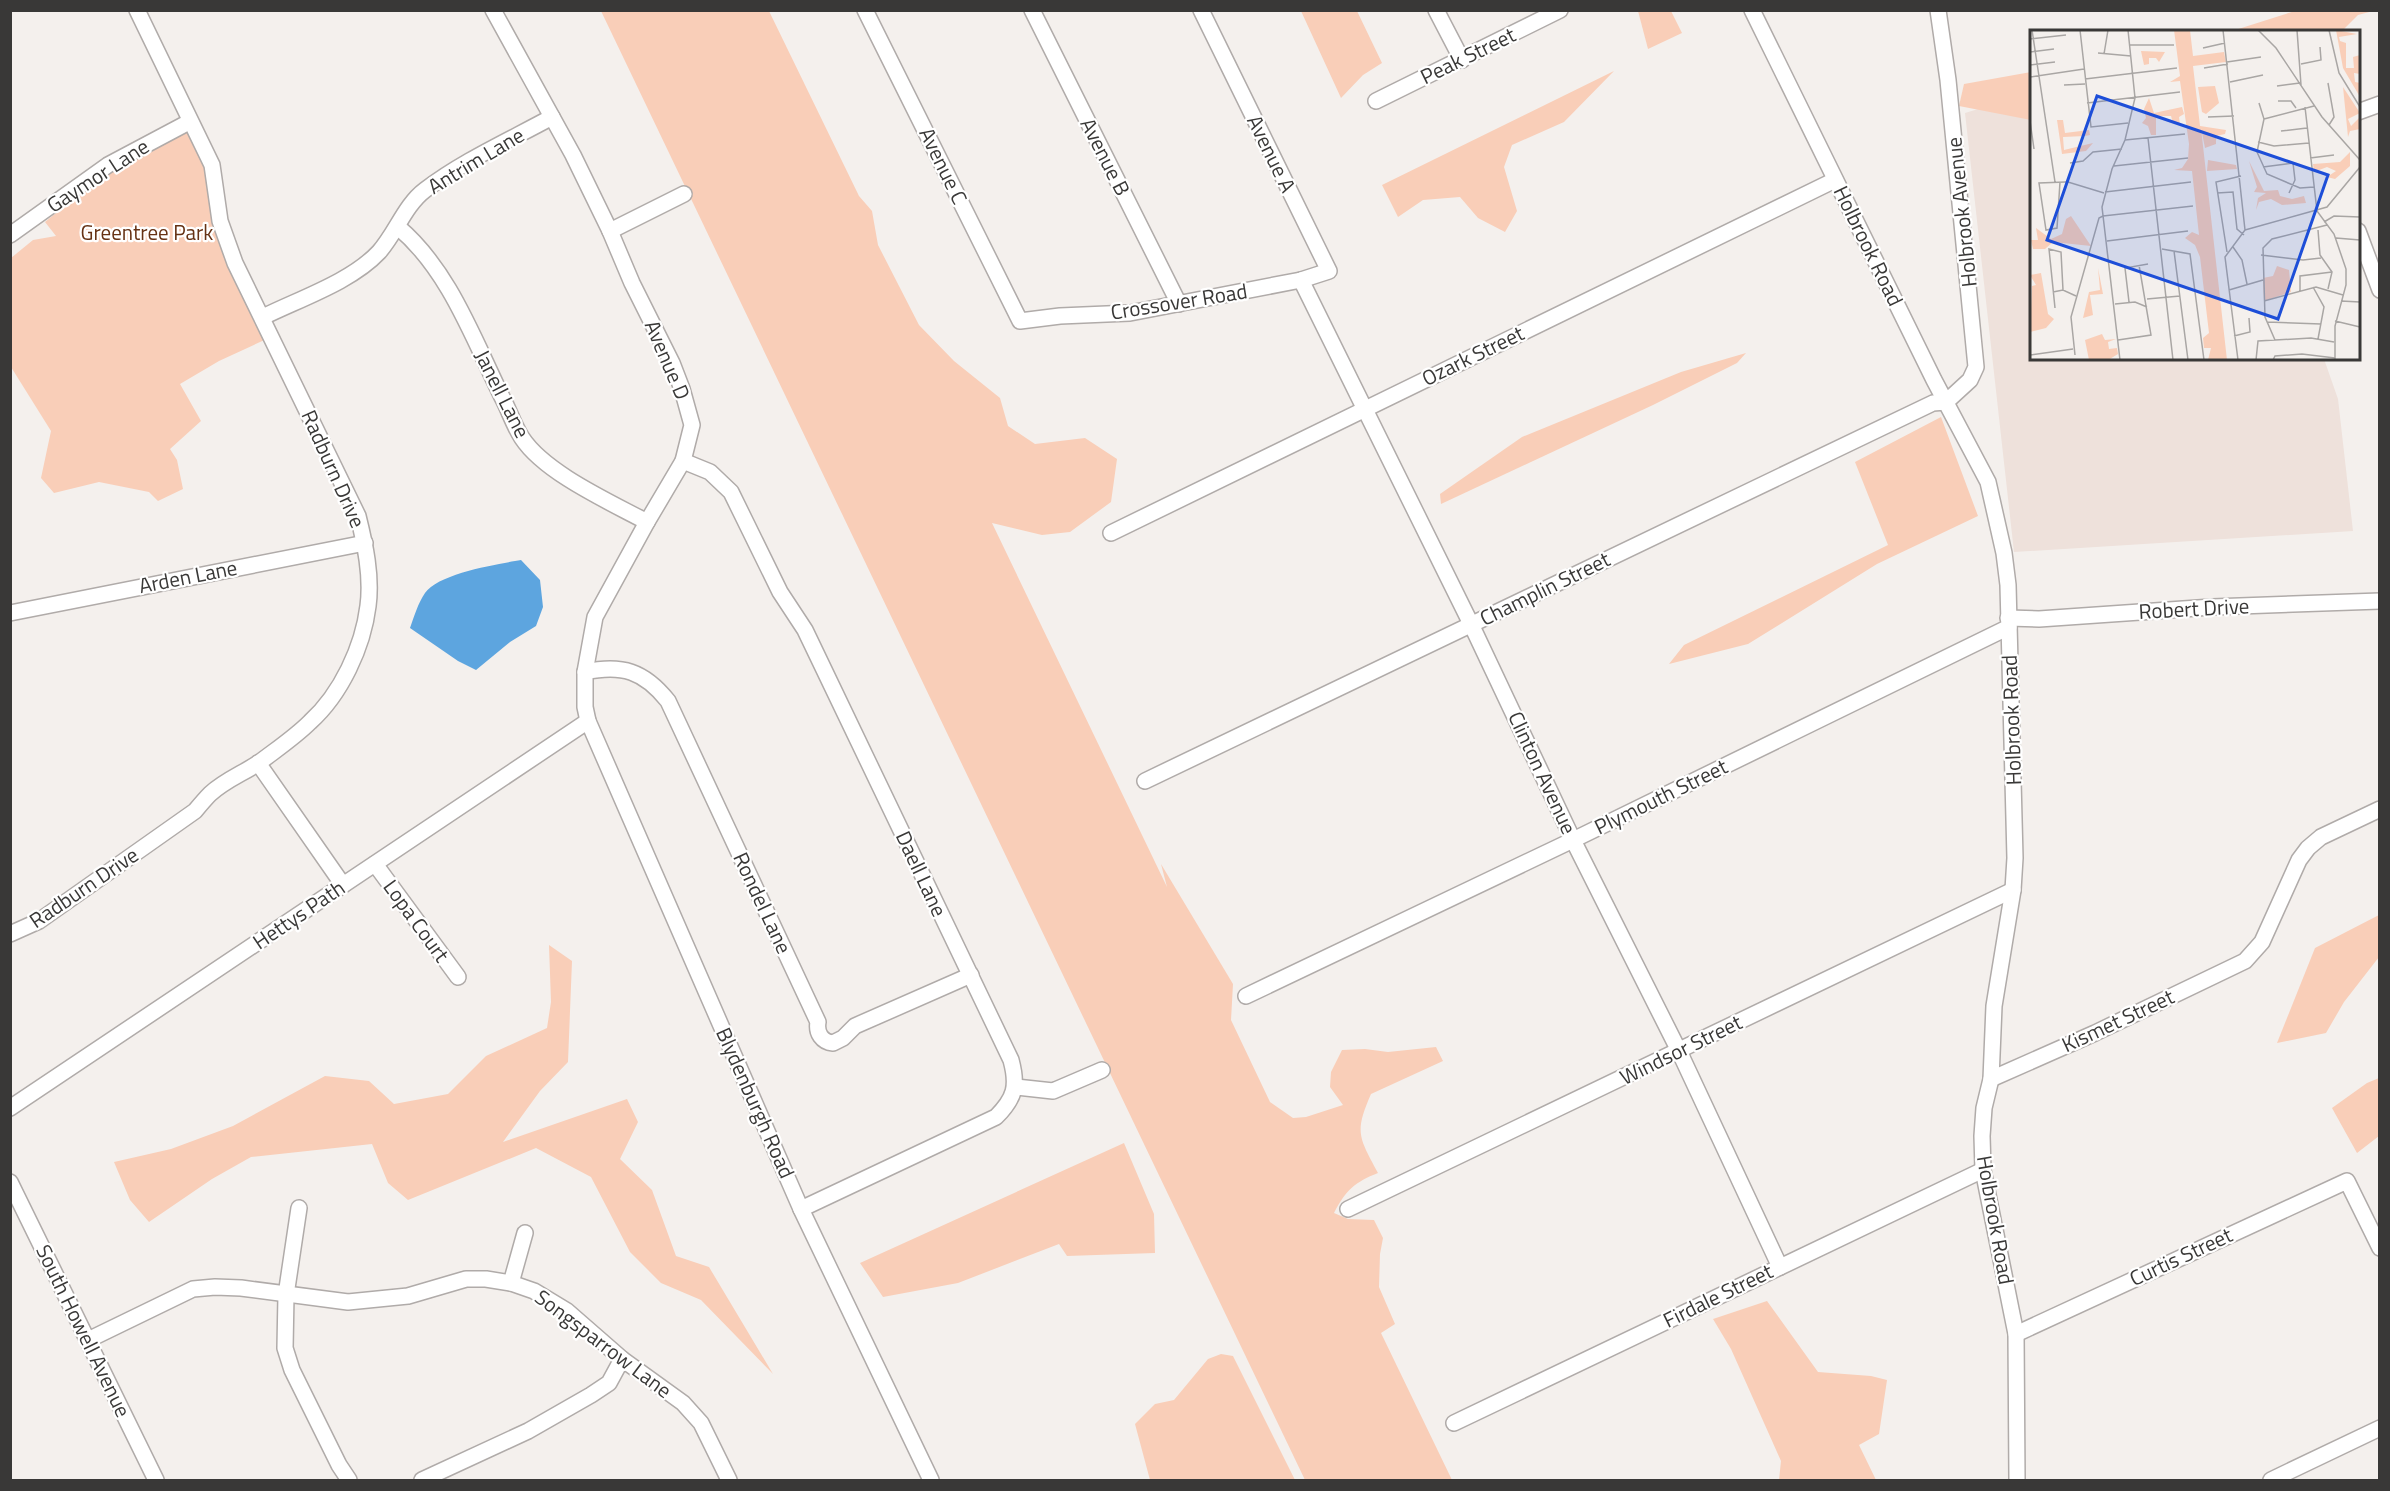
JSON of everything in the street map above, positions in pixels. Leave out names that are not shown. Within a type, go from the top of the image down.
[{"type":"street","name":"Radburn Drive","points":[[10,934],[39,921],[195,811],[210,794],[224,783],[258,763],[311,722],[330,699],[347,672],[362,633],[368,606],[369,584],[365,543],[358,516],[236,264],[220,220],[212,165],[189,122],[137,10]]},
{"type":"street","name":"Avenue D","points":[[493,10],[552,117],[610,231],[632,283],[672,363],[692,425],[683,461],[595,617],[585,672],[585,706],[588,721]]},
{"type":"street","name":"Avenue C","points":[[866,10],[1020,321]]},
{"type":"street","name":"Avenue B","points":[[1032,10],[1179,304]]},
{"type":"street","name":"Avenue A","points":[[1201,10],[1329,271],[1301,280]]},
{"type":"street","points":[[1436,10],[1462,60]]},
{"type":"street","name":"Holbrook Road","points":[[1752,10],[1988,482],[2004,553],[2008,585],[2015,858],[2013,890],[1994,1006],[1991,1079],[1984,1108],[1983,1170],[2016,1334],[2016,1480]]},
{"type":"street","name":"Holbrook Avenue","points":[[1938,10],[1951,102],[1976,367],[1970,380],[1946,402]]},
{"type":"street","name":"Peak Street","points":[[1376,101],[1560,11]]},
{"type":"street","points":[[2360,111],[2379,104]]},
{"type":"street","name":"Antrim Lane","points":[[263,316],[343,278],[366,264],[379,252],[422,192],[441,178],[552,117]]},
{"type":"street","name":"Gaymor Lane","points":[[10,236],[108,165],[189,122]]},
{"type":"street","name":"Ozark Street","points":[[1111,533],[1835,180]]},
{"type":"street","points":[[610,231],[684,194]]},
{"type":"street","name":"Janell Lane","points":[[398,227],[414,241],[434,265],[454,299],[522,439],[554,469],[647,522]]},
{"type":"street","points":[[2360,237],[2379,290]]},
{"type":"street","name":"Crossover Road","points":[[1020,321],[1060,316],[1130,313],[1301,280]]},
{"type":"street","name":"Clinton Avenue","points":[[1301,280],[1366,408],[1573,840],[1679,1052],[1780,1267]]},
{"type":"street","name":"Champlin Street","points":[[1145,781],[1933,403],[1946,402]]},
{"type":"street","name":"Daell Lane","points":[[683,461],[710,472],[721,480],[739,505],[780,592],[805,630],[971,975],[1011,1060],[1016,1087]]},
{"type":"street","name":"Arden Lane","points":[[10,613],[365,543]]},
{"type":"street","name":"Robert Drive","points":[[2009,623],[2212,607],[2379,601]]},
{"type":"street","name":"Plymouth Street","points":[[1246,996],[1573,840],[2009,623]]},
{"type":"street","name":"Rondel Lane","points":[[585,672],[605,668],[636,673],[658,689],[668,700],[818,1022],[818,1030],[823,1039],[833,1043],[843,1038],[855,1026],[971,975]]},
{"type":"street","name":"Hettys Path","points":[[10,1108],[588,721]]},
{"type":"street","name":"Blydenburgh Road","points":[[588,721],[801,1209],[931,1480]]},
{"type":"street","points":[[258,763],[343,885]]},
{"type":"street","name":"Kismet Street","points":[[1991,1079],[2245,962],[2262,942],[2299,860],[2308,848],[2321,837],[2379,809]]},
{"type":"street","name":"Lopa Court","points":[[375,864],[458,977]]},
{"type":"street","name":"Windsor Street","points":[[1348,1209],[2013,890]]},
{"type":"street","points":[[801,1209],[986,1122],[1003,1110],[1016,1087],[1053,1091],[1102,1070]]},
{"type":"street","name":"Firdale Street","points":[[1454,1423],[1983,1170]]},
{"type":"street","name":"Curtis Street","points":[[2016,1334],[2347,1181],[2379,1248]]},
{"type":"street","name":"South Howell Avenue","points":[[10,1182],[156,1480]]},
{"type":"street","points":[[299,1208],[286,1295],[285,1348],[292,1370],[339,1465],[349,1480]]},
{"type":"street","points":[[511,1283],[525,1233]]},
{"type":"street","name":"Songsparrow Lane","points":[[88,1340],[193,1289],[241,1288],[348,1302],[408,1296],[466,1280],[486,1279],[511,1283],[534,1291],[567,1311],[622,1359],[683,1403],[701,1423],[729,1480]]},
{"type":"street","points":[[422,1480],[528,1431],[591,1395],[609,1383],[622,1359]]},
{"type":"street","points":[[2271,1480],[2379,1428]]},
{"type":"shaded area","points":[[2030,93],[2030,360],[2324,360],[2338,399],[2353,531],[2014,552],[1965,113]]},
{"type":"green space","points":[[2295,10],[2373,11],[2358,15],[2343,30],[2235,30]]},
{"type":"green space","points":[[601,11],[769,11],[859,196],[872,211],[878,245],[919,325],[954,361],[1000,398],[1008,426],[1035,444],[1085,438],[1117,459],[1111,502],[1070,532],[1042,535],[992,523],[1167,887],[1161,864],[1233,984],[1231,1020],[1270,1102],[1293,1118],[1306,1117],[1343,1105],[1330,1087],[1331,1072],[1342,1050],[1365,1049],[1388,1052],[1436,1047],[1443,1061],[1371,1094],[1362,1118],[1361,1135],[1366,1151],[1378,1173],[1352,1188],[1334,1213],[1348,1219],[1374,1220],[1383,1238],[1379,1287],[1395,1324],[1381,1333],[1452,1480],[1305,1480]]},
{"type":"green space","points":[[1301,11],[1357,11],[1382,63],[1363,75],[1341,98]]},
{"type":"green space","points":[[1638,11],[1671,11],[1682,33],[1648,49]]},
{"type":"green space","points":[[1614,71],[1564,122],[1512,145],[1504,167],[1517,211],[1505,232],[1478,218],[1460,197],[1423,200],[1398,217],[1382,185]]},
{"type":"green space","points":[[2030,72],[2030,120],[1959,106],[1964,84]]},
{"type":"green space","name":"Greentree Park","points":[[188,127],[212,165],[220,221],[271,337],[219,361],[180,384],[201,421],[170,449],[177,460],[183,489],[158,501],[149,492],[99,482],[54,493],[41,478],[51,431],[11,367],[11,258],[33,240],[56,236],[45,222],[109,169]]},
{"type":"green space","points":[[1746,353],[1737,363],[1653,405],[1441,504],[1440,494],[1522,437],[1681,372]]},
{"type":"green space","points":[[1941,417],[1978,516],[1877,564],[1748,644],[1669,664],[1684,645],[1888,545],[1855,462]]},
{"type":"green space","points":[[2379,915],[2379,957],[2344,1002],[2326,1033],[2277,1043],[2315,948]]},
{"type":"green space","points":[[549,945],[572,961],[568,1062],[540,1091],[503,1142],[627,1099],[638,1122],[620,1159],[652,1190],[676,1256],[709,1267],[773,1374],[701,1300],[661,1283],[630,1252],[591,1177],[536,1148],[408,1200],[388,1183],[372,1144],[251,1157],[212,1179],[149,1222],[130,1200],[114,1162],[171,1149],[233,1126],[325,1076],[369,1081],[394,1104],[448,1094],[486,1056],[547,1028],[551,1002]]},
{"type":"green space","points":[[2379,1078],[2379,1136],[2357,1153],[2332,1108],[2367,1083]]},
{"type":"green space","points":[[1124,1143],[1154,1214],[1155,1253],[1067,1256],[1059,1244],[958,1283],[883,1297],[860,1263]]},
{"type":"green space","points":[[1767,1301],[1818,1372],[1871,1376],[1887,1380],[1879,1434],[1859,1445],[1876,1480],[1779,1480],[1781,1461],[1731,1349],[1713,1319]]},
{"type":"green space","points":[[1221,1354],[1233,1356],[1295,1480],[1150,1480],[1135,1424],[1155,1404],[1174,1400],[1208,1359]]},
{"type":"water","points":[[521,560],[540,580],[543,607],[536,626],[510,642],[476,670],[458,661],[410,628],[420,601],[432,586],[470,570]]}]
